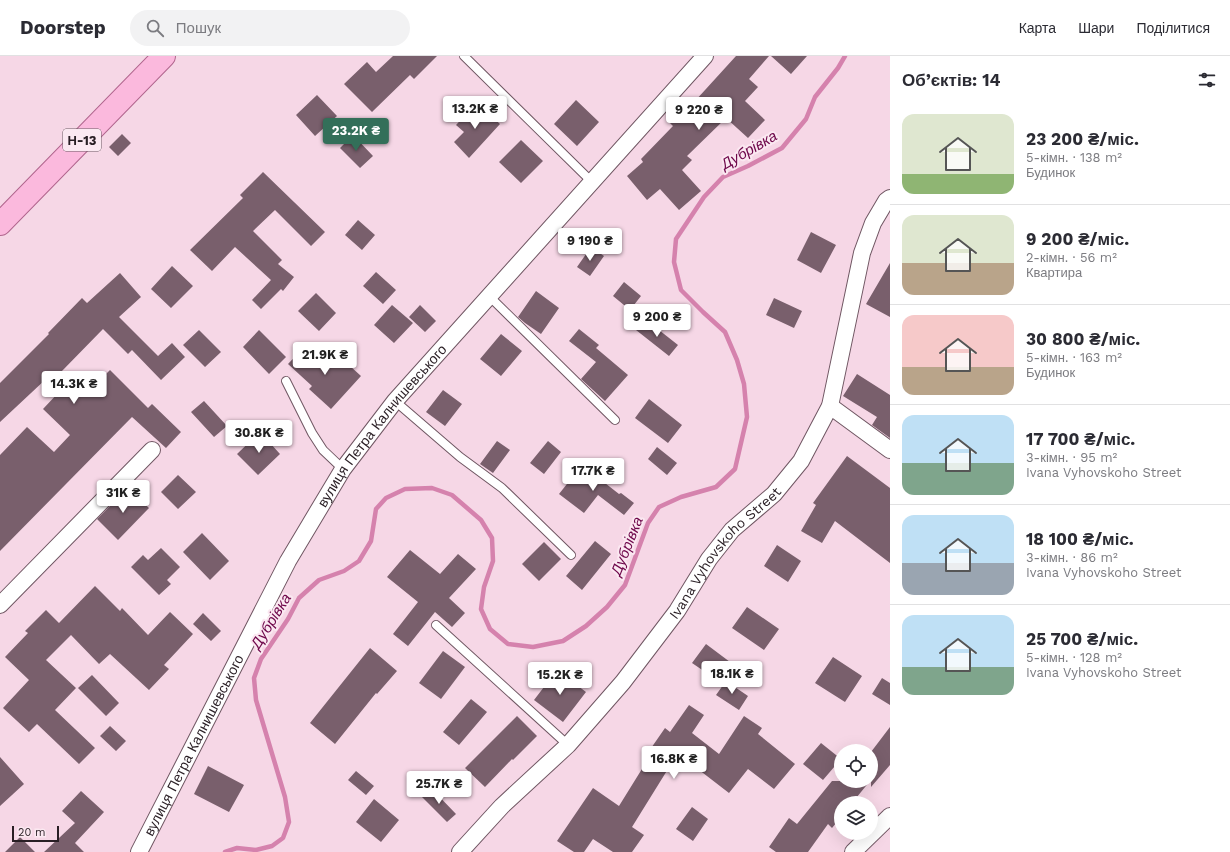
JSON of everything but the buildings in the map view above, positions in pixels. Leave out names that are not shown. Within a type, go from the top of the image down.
[{"type":"main road","name":"Н-13","points":[[0,224],[164,56]]},
{"type":"street","name":"вулиця Петра Калнишевського","points":[[139,852],[288,561],[343,469],[395,401],[705,56]]},
{"type":"street","name":"Ivana Vyhovskoho Street","points":[[460,852],[502,806],[568,745],[623,682],[677,611],[709,559],[732,530],[774,494],[801,461],[830,406],[862,253],[873,223],[886,201],[890,198]]},
{"type":"street","points":[[830,406],[890,450]]},
{"type":"street","points":[[0,605],[152,450]]},
{"type":"street","points":[[853,852],[890,816]]},
{"type":"lane","points":[[464,56],[592,182]]},
{"type":"lane","points":[[489,296],[615,420]]},
{"type":"lane","points":[[286,381],[312,433],[323,450],[343,469]]},
{"type":"lane","points":[[395,401],[460,457],[502,488],[571,555]]},
{"type":"lane","points":[[436,625],[568,745]]},
{"type":"waterway","name":"Дубрівка","points":[[225,852],[237,848],[256,850],[272,846],[283,838],[289,822],[285,797],[256,700],[254,678],[261,659],[288,619],[299,598],[319,580],[344,571],[359,561],[371,541],[376,509],[386,498],[405,489],[432,488],[452,495],[481,520],[492,538],[493,561],[484,587],[481,609],[490,629],[508,644],[533,647],[563,641],[586,626],[607,607],[625,585],[648,523],[659,507],[681,497],[716,487],[735,469],[747,417],[744,384],[737,360],[725,332],[681,290],[674,262],[676,239],[704,197],[723,177],[782,148],[806,119],[815,97],[838,68],[845,56]]}]
